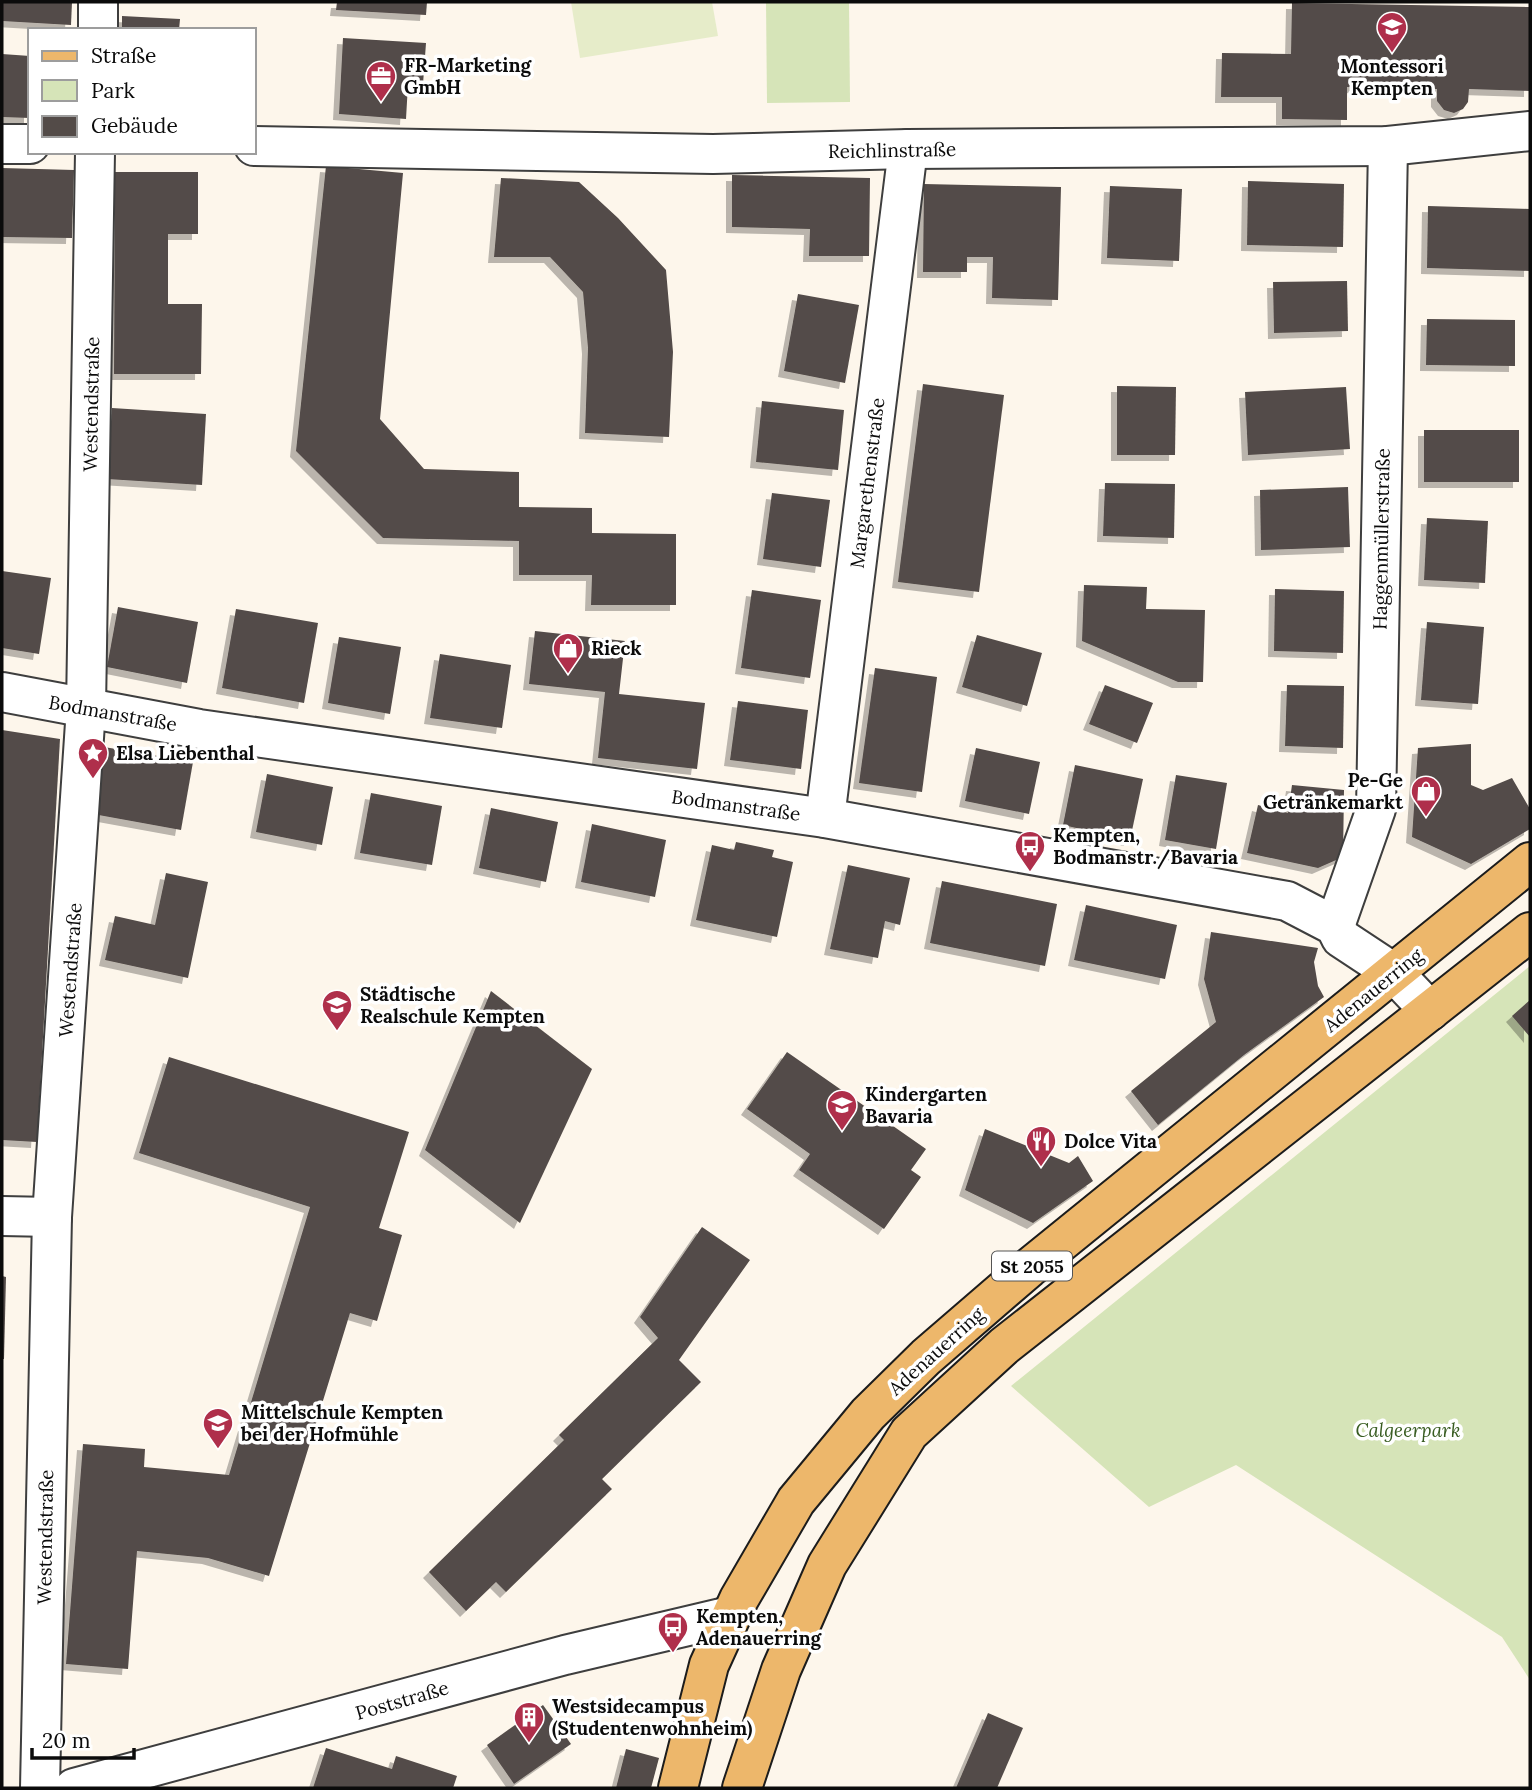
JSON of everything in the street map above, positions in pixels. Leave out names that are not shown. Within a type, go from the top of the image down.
[{"type":"main road","name":"Adenauerring","points":[[678,1788],[709,1665],[730,1616],[771,1539],[796,1500],[868,1414],[926,1357],[1029,1268],[1530,862]]},
{"type":"main road","name":"St 2055","points":[[742,1788],[781,1670],[827,1565],[909,1433],[1004,1346],[1530,932]]},
{"type":"street","points":[[98,28],[99,2]]},
{"type":"street","name":"Reichlinstraße","points":[[256,146],[713,153],[1388,146],[1530,131]]},
{"type":"street","points":[[2,144],[28,144]]},
{"type":"street","name":"Haggenmüllerstraße","points":[[1335,926],[1376,809],[1388,146]]},
{"type":"street","name":"Margarethenstraße","points":[[825,818],[908,149]]},
{"type":"street","name":"Westendstraße","points":[[40,1788],[52,1217],[86,708],[95,154]]},
{"type":"street","name":"Bodmanstraße","points":[[2,692],[199,729],[825,818],[1287,901],[1335,926],[1342,938],[1394,973],[1430,1012]]},
{"type":"street","points":[[2,1216],[52,1217]]},
{"type":"street","name":"Poststraße","points":[[74,1788],[565,1655],[730,1616]]},
{"type":"green space","points":[[571,2],[712,2],[718,36],[580,58]]},
{"type":"green space","points":[[766,2],[849,2],[850,102],[767,103]]},
{"type":"green space","name":"Calgeerpark","points":[[1530,966],[1530,1680],[1502,1637],[1236,1465],[1149,1507],[1011,1386]]},
{"type":"building","points":[[2,2],[72,2],[71,25],[2,21]]},
{"type":"building","points":[[337,2],[427,2],[426,15],[336,10]]},
{"type":"building","points":[[1292,3],[1530,7],[1530,91],[1469,89],[1468,102],[1463,109],[1454,113],[1444,110],[1437,101],[1437,89],[1347,87],[1347,120],[1282,119],[1282,97],[1221,97],[1222,53],[1291,54]]},
{"type":"building","points":[[122,16],[180,19],[179,28],[122,28]]},
{"type":"building","points":[[343,38],[426,43],[423,84],[408,84],[406,119],[339,114]]},
{"type":"building","points":[[2,54],[28,56],[28,118],[2,117]]},
{"type":"building","points":[[326,166],[403,173],[380,419],[424,469],[519,472],[519,507],[592,508],[592,533],[676,534],[676,605],[591,605],[592,575],[519,575],[519,541],[383,538],[296,451]]},
{"type":"building","points":[[2,168],[74,170],[72,238],[2,237]]},
{"type":"building","points":[[115,172],[198,172],[198,234],[168,234],[168,304],[202,304],[201,374],[114,374]]},
{"type":"building","points":[[732,175],[870,178],[869,256],[809,256],[810,229],[732,227]]},
{"type":"building","points":[[501,178],[579,182],[618,218],[666,270],[673,352],[669,437],[585,433],[588,348],[583,292],[550,257],[494,257]]},
{"type":"building","points":[[1248,181],[1344,184],[1343,247],[1247,245]]},
{"type":"building","points":[[924,184],[1061,187],[1058,300],[992,298],[993,257],[967,257],[967,272],[923,272]]},
{"type":"building","points":[[1110,186],[1182,189],[1179,261],[1107,258]]},
{"type":"building","points":[[1428,206],[1530,209],[1530,271],[1427,268]]},
{"type":"building","points":[[1347,281],[1348,331],[1274,333],[1273,282]]},
{"type":"building","points":[[798,294],[859,305],[845,383],[784,371]]},
{"type":"building","points":[[1427,319],[1515,320],[1515,366],[1426,365]]},
{"type":"building","points":[[923,384],[1004,395],[979,592],[898,582]]},
{"type":"building","points":[[1117,386],[1176,387],[1175,455],[1117,455]]},
{"type":"building","points":[[1346,387],[1350,449],[1248,455],[1245,392]]},
{"type":"building","points":[[762,401],[844,410],[838,470],[756,462]]},
{"type":"building","points":[[112,408],[206,414],[202,485],[107,479]]},
{"type":"building","points":[[1424,430],[1519,430],[1519,482],[1424,482]]},
{"type":"building","points":[[1105,483],[1175,484],[1174,538],[1103,536]]},
{"type":"building","points":[[1348,487],[1350,547],[1261,550],[1260,490]]},
{"type":"building","points":[[772,493],[830,500],[821,567],[763,559]]},
{"type":"building","points":[[1427,518],[1488,521],[1485,583],[1424,580]]},
{"type":"building","points":[[2,571],[51,578],[39,654],[2,648]]},
{"type":"building","points":[[1084,585],[1147,587],[1146,609],[1205,610],[1203,682],[1178,682],[1082,641]]},
{"type":"building","points":[[1275,589],[1344,591],[1343,653],[1274,651]]},
{"type":"building","points":[[752,590],[821,600],[810,678],[741,668]]},
{"type":"building","points":[[118,607],[198,622],[187,683],[107,667]]},
{"type":"building","points":[[236,609],[318,623],[304,703],[222,688]]},
{"type":"building","points":[[1427,622],[1484,627],[1478,704],[1421,700]]},
{"type":"building","points":[[535,631],[625,641],[619,694],[705,703],[697,769],[598,758],[605,692],[529,684]]},
{"type":"building","points":[[977,635],[1042,653],[1027,706],[962,687]]},
{"type":"building","points":[[339,637],[401,647],[390,714],[328,703]]},
{"type":"building","points":[[440,654],[511,665],[502,728],[430,718]]},
{"type":"building","points":[[875,668],[937,677],[922,792],[859,783]]},
{"type":"building","points":[[1105,685],[1153,703],[1137,743],[1089,724]]},
{"type":"building","points":[[1287,685],[1344,686],[1343,748],[1285,746]]},
{"type":"building","points":[[738,701],[808,710],[801,769],[730,760]]},
{"type":"building","points":[[2,730],[60,739],[37,1142],[2,1140]]},
{"type":"building","points":[[1471,744],[1471,785],[1483,790],[1512,778],[1530,809],[1530,829],[1471,864],[1412,837],[1418,748]]},
{"type":"building","points":[[104,747],[193,762],[181,830],[93,814]]},
{"type":"building","points":[[976,748],[1040,762],[1029,814],[965,801]]},
{"type":"building","points":[[1075,765],[1143,779],[1130,840],[1063,825]]},
{"type":"building","points":[[267,774],[333,787],[322,845],[256,832]]},
{"type":"building","points":[[1176,775],[1227,783],[1216,849],[1165,840]]},
{"type":"building","points":[[1292,785],[1344,790],[1343,857],[1318,868],[1247,853],[1258,805],[1288,813]]},
{"type":"building","points":[[371,793],[442,806],[432,865],[360,853]]},
{"type":"building","points":[[491,808],[558,822],[546,882],[479,868]]},
{"type":"building","points":[[592,824],[666,840],[655,897],[581,882]]},
{"type":"building","points":[[736,842],[774,850],[772,857],[793,862],[777,937],[696,920],[712,845],[734,850]]},
{"type":"building","points":[[848,865],[910,878],[900,925],[885,921],[878,958],[830,949]]},
{"type":"building","points":[[166,873],[208,882],[188,978],[105,960],[115,916],[155,925]]},
{"type":"building","points":[[942,881],[1057,904],[1045,966],[930,943]]},
{"type":"building","points":[[1086,905],[1177,925],[1165,979],[1074,960]]},
{"type":"building","points":[[1211,932],[1318,948],[1314,962],[1318,986],[1324,997],[1244,1055],[1158,1125],[1131,1091],[1216,1022],[1204,979]]},
{"type":"building","points":[[491,991],[592,1069],[520,1223],[425,1150]]},
{"type":"building","points":[[1530,1000],[1530,1037],[1512,1016]]},
{"type":"building","points":[[787,1052],[926,1149],[911,1170],[921,1177],[884,1229],[799,1170],[810,1154],[747,1109]]},
{"type":"building","points":[[169,1057],[409,1132],[379,1228],[402,1235],[377,1321],[350,1313],[269,1576],[208,1558],[137,1551],[128,1669],[66,1664],[83,1444],[145,1449],[144,1467],[229,1475],[310,1207],[139,1153]]},
{"type":"building","points":[[985,1129],[1069,1163],[1078,1156],[1093,1181],[1033,1223],[965,1190]]},
{"type":"building","points":[[702,1227],[750,1260],[679,1360],[701,1382],[602,1479],[612,1489],[506,1592],[496,1582],[466,1611],[429,1572],[564,1440],[559,1435],[658,1338],[640,1317]]},
{"type":"building","points":[[2,1276],[6,1277],[4,1359],[2,1359]]},
{"type":"building","name":"Westsidecampus (Studentenwohnheim)","points":[[543,1705],[571,1744],[514,1784],[487,1745]]},
{"type":"building","points":[[988,1713],[1023,1728],[997,1788],[956,1788]]},
{"type":"building","points":[[326,1748],[392,1769],[396,1756],[457,1776],[453,1788],[313,1788]]},
{"type":"building","points":[[626,1749],[659,1758],[651,1788],[616,1788]]},
{"type":"place","name":"Montessori Kempten","points":[[1392,54]]},
{"type":"place","name":"FR-Marketing GmbH","points":[[381,103]]},
{"type":"place","name":"Rieck","points":[[568,675]]},
{"type":"place","name":"Elsa Liebenthal","points":[[93,780]]},
{"type":"place","name":"Pe-Ge Getränkemarkt","points":[[1426,818]]},
{"type":"place","name":"Kempten, Bodmanstr./Bavaria","points":[[1030,873]]},
{"type":"place","name":"Städtische Realschule Kempten","points":[[337,1032]]},
{"type":"place","name":"Kindergarten Bavaria","points":[[842,1132]]},
{"type":"place","name":"Dolce Vita","points":[[1041,1168]]},
{"type":"place","name":"Mittelschule Kempten bei der Hofmühle","points":[[218,1450]]},
{"type":"place","name":"Kempten, Adenauerring","points":[[673,1654]]},
{"type":"place","name":"Westsidecampus (Studentenwohnheim)","points":[[529,1744]]}]
